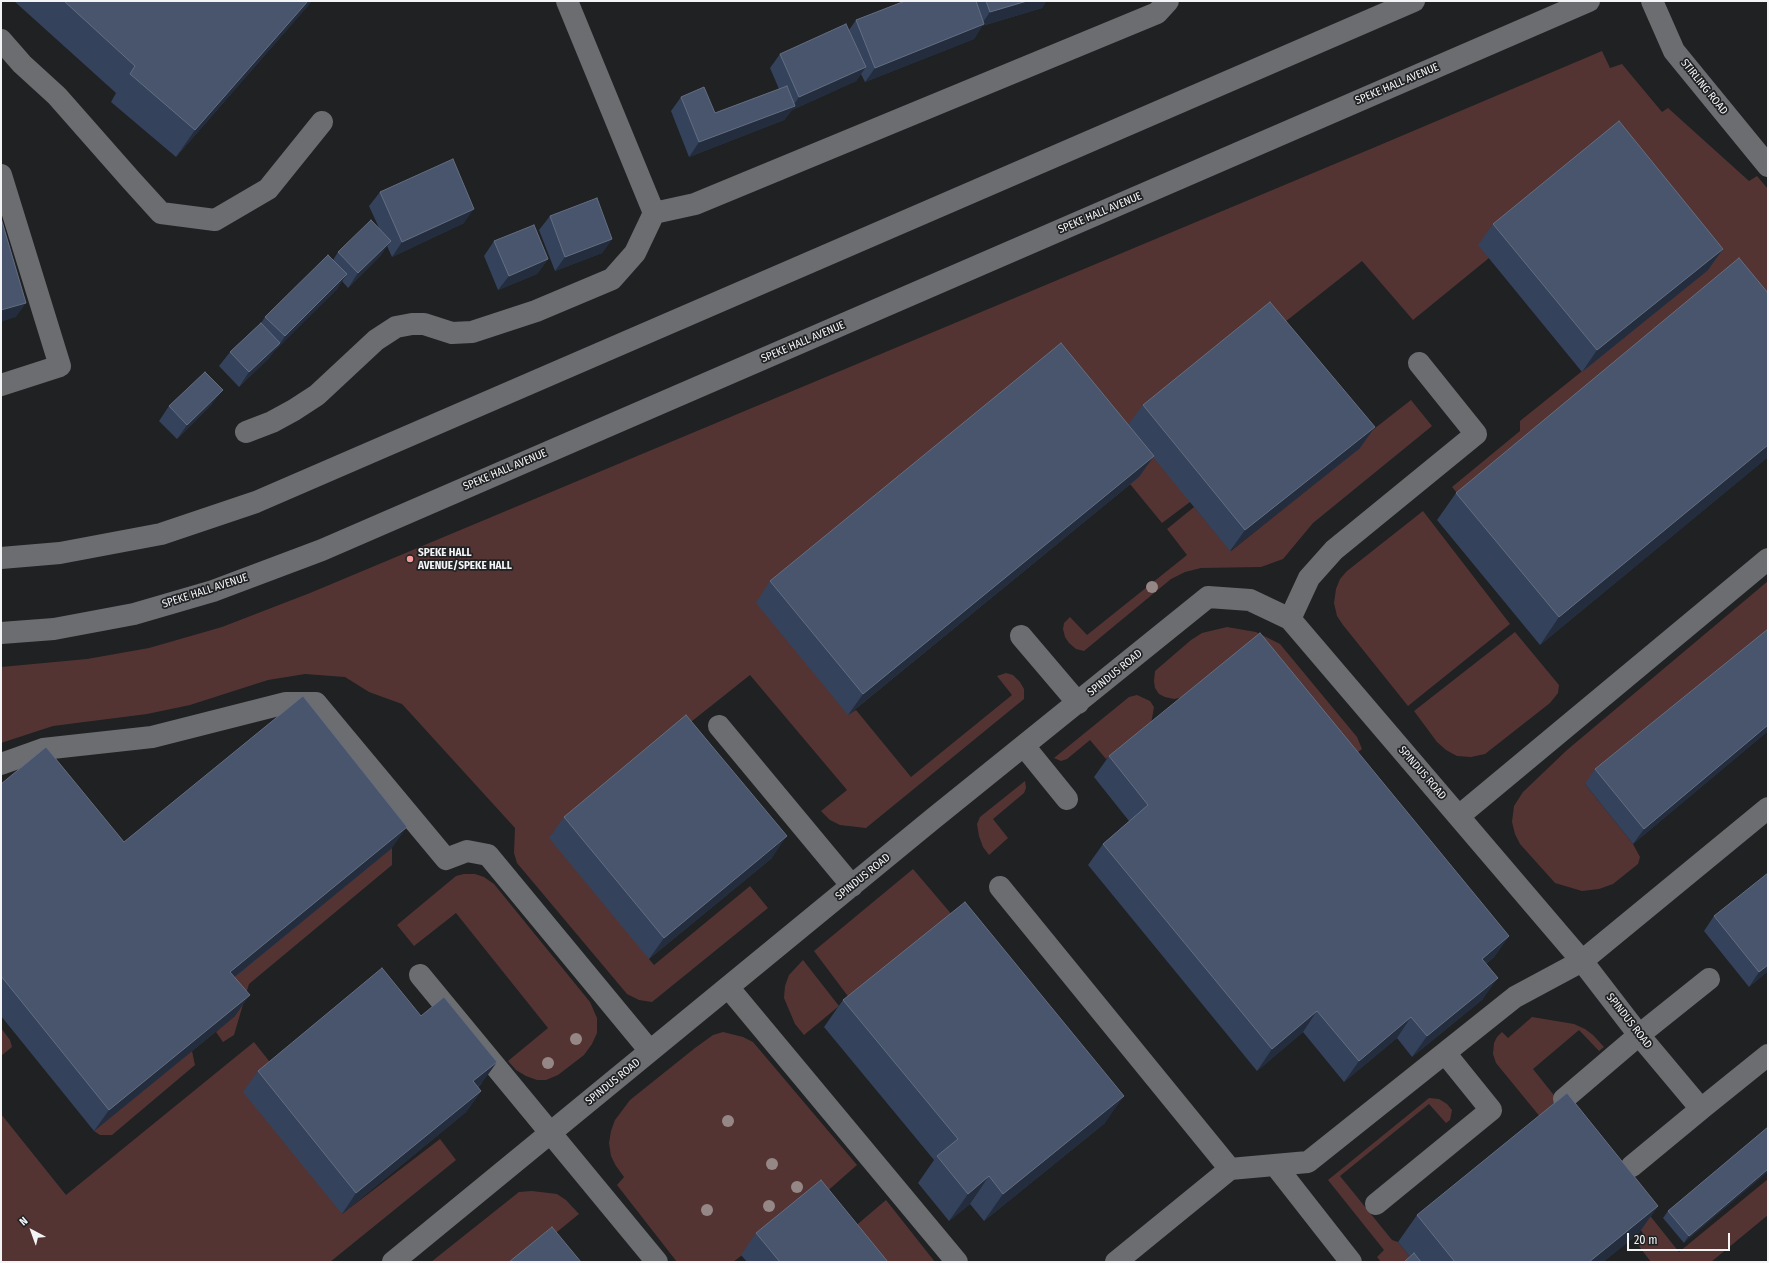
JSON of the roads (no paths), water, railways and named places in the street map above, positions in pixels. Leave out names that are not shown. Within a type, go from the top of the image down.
[{"type":"street","points":[[246,432],[283,416],[316,395],[376,340],[396,327],[412,324],[424,324],[452,333],[472,332],[536,312],[612,279],[635,253],[654,213],[567,1]]},
{"type":"street","points":[[654,213],[702,201],[1157,13],[1168,1]]},
{"type":"street","points":[[1,558],[60,553],[161,534],[256,502],[1414,1]]},
{"type":"street","name":"SPEKE HALL AVENUE","points":[[1,633],[54,629],[134,614],[213,590],[322,550],[1590,1]]},
{"type":"street","name":"STIRLING ROAD","points":[[1652,1],[1674,51],[1768,166]]},
{"type":"street","points":[[1,40],[22,64],[57,96],[161,212],[215,220],[268,190],[322,122]]},
{"type":"street","points":[[1,175],[60,366],[1,385]]},
{"type":"street","points":[[1290,619],[1309,578],[1334,550],[1476,434],[1419,363]]},
{"type":"street","points":[[1459,816],[1768,559]]},
{"type":"street","name":"SPINDUS ROAD","points":[[393,1262],[728,987],[1208,598],[1250,600],[1290,619],[1582,961],[1639,1035],[1702,1110]]},
{"type":"street","points":[[1022,636],[1078,703]]},
{"type":"street","points":[[1,764],[43,749],[152,737],[278,704],[316,703],[446,859],[467,851],[488,855],[650,1051]]},
{"type":"street","points":[[719,726],[852,886]]},
{"type":"street","points":[[1024,746],[1067,799]]},
{"type":"street","points":[[1116,1262],[1230,1169],[1308,1162],[1515,997],[1582,961],[1768,808]]},
{"type":"street","points":[[1000,887],[1230,1169]]},
{"type":"street","points":[[420,975],[657,1262]]},
{"type":"street","points":[[1564,1099],[1639,1035],[1709,979]]},
{"type":"street","points":[[728,987],[957,1262]]},
{"type":"street","points":[[1376,1204],[1491,1110],[1445,1053]]},
{"type":"street","points":[[1632,1166],[1768,1055]]},
{"type":"street","points":[[1275,1165],[1351,1262]]},
{"type":"place","name":"SPEKE HALL AVENUE/SPEKE HALL","points":[[410,559]]}]
